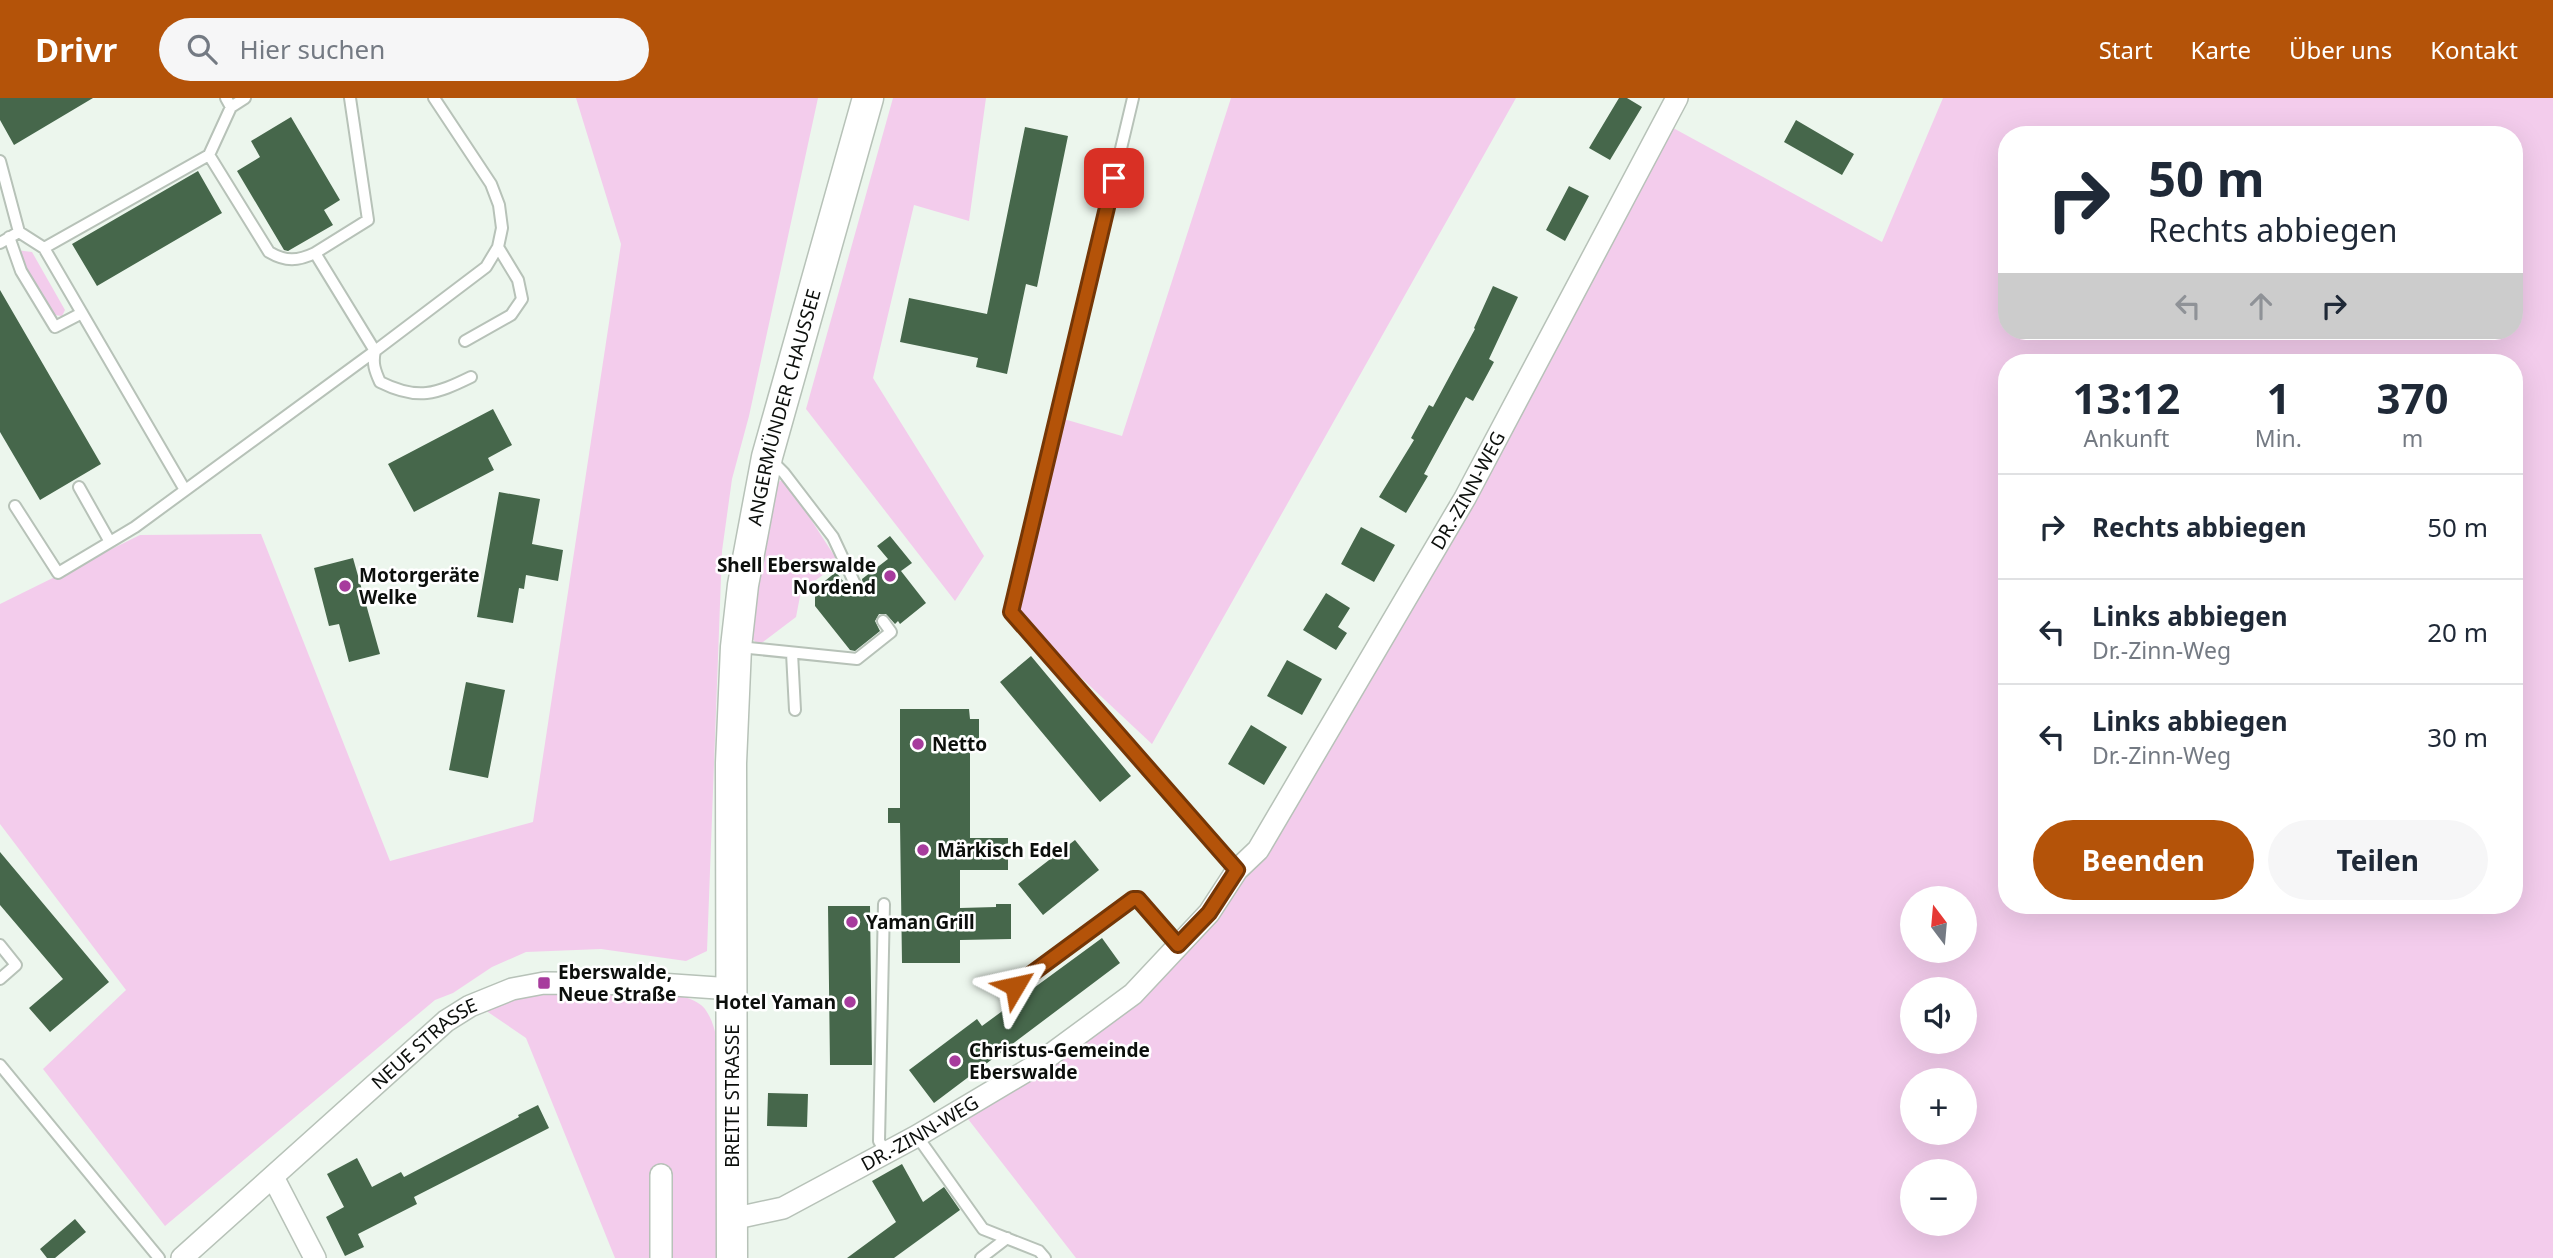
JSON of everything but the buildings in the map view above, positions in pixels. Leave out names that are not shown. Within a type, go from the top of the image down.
[{"type":"main road","name":"ANGERMÜNDER CHAUSSEE","points":[[732,934],[731,764],[736,647],[743,585],[767,457],[868,98]]},
{"type":"main road","name":"BREITE STRASSE","points":[[732,934],[732,1258]]},
{"type":"street","name":"DR.-ZINN-WEG","points":[[732,1219],[783,1208],[917,1136],[1038,1064],[1133,994],[1209,913],[1237,870],[1258,850],[1465,498],[1677,98]]},
{"type":"street","name":"NEUE STRASSE","points":[[182,1258],[446,1021],[470,1006],[512,989],[544,984],[659,984],[732,989]]},
{"type":"street","points":[[661,1175],[661,1258]]},
{"type":"street","points":[[273,1177],[315,1258]]},
{"type":"lane","points":[[44,248],[209,155],[228,102],[246,98]]},
{"type":"lane","points":[[209,155],[269,252],[291,261],[315,253],[368,220],[350,98]]},
{"type":"lane","points":[[15,506],[58,573],[135,527],[486,267],[498,247],[502,228],[499,205],[491,184],[434,98]]},
{"type":"lane","points":[[1133,98],[1011,612],[1237,870]]},
{"type":"lane","points":[[0,161],[9,237],[21,271],[55,327],[82,313]]},
{"type":"lane","points":[[9,237],[44,248],[185,490]]},
{"type":"lane","points":[[465,341],[511,315],[522,299],[518,280],[498,247]]},
{"type":"lane","points":[[315,253],[376,351]]},
{"type":"lane","points":[[376,351],[373,359],[380,382],[416,395],[439,392],[471,377]]},
{"type":"lane","points":[[767,457],[785,473],[833,537],[855,584]]},
{"type":"lane","points":[[79,487],[110,542]]},
{"type":"lane","points":[[736,647],[857,659],[891,632],[883,621]]},
{"type":"lane","points":[[792,653],[795,710]]},
{"type":"lane","points":[[1015,986],[1133,899],[1138,899],[1178,945]]},
{"type":"lane","points":[[884,904],[879,1141],[886,1153]]},
{"type":"lane","points":[[0,945],[16,965],[0,979]]},
{"type":"lane","points":[[0,1066],[159,1258]]},
{"type":"lane","points":[[917,1136],[983,1229],[1039,1251],[1045,1258]]},
{"type":"lane","points":[[981,1258],[1007,1238]]},
{"type":"shaded area","points":[[576,98],[818,98],[749,416],[732,479],[722,551],[707,951],[686,961],[601,949],[526,952],[492,967],[453,993],[435,1000],[165,1226],[43,1069],[126,990],[0,824],[0,604],[140,535],[261,534],[390,861],[533,822],[621,244]]},
{"type":"shaded area","points":[[893,98],[986,98],[969,221],[914,205],[873,378],[984,556],[955,601],[806,409]]},
{"type":"shaded area","points":[[1231,98],[1516,98],[1152,744],[1011,612],[1057,417],[1122,436]]},
{"type":"shaded area","points":[[1943,98],[2553,98],[2553,1258],[1076,1258],[961,1110],[1133,994],[1258,850],[1664,123],[1882,242]]},
{"type":"shaded area","points":[[16,250],[32,252],[65,310],[62,316],[54,315]]},
{"type":"shaded area","points":[[783,480],[839,563],[801,591],[796,617],[759,645],[749,636],[773,484]]},
{"type":"shaded area","points":[[595,990],[637,991],[685,997],[705,1009],[712,1021],[721,1061],[722,1258],[615,1258],[526,1038],[485,1010],[515,998]]},
{"type":"place","name":"Shell Eberswalde Nordend","points":[[890,576]]},
{"type":"place","name":"Motorgeräte Welke","points":[[345,586]]},
{"type":"place","name":"Netto","points":[[918,744]]},
{"type":"place","name":"Märkisch Edel","points":[[923,850]]},
{"type":"place","name":"Yaman Grill","points":[[852,922]]},
{"type":"place","name":"Eberswalde, Neue Straße","points":[[544,983]]},
{"type":"place","name":"Hotel Yaman","points":[[850,1002]]},
{"type":"place","name":"Christus-Gemeinde Eberswalde","points":[[955,1061]]},
{"type":"route","points":[[1015,986],[1133,899],[1138,899],[1178,945],[1209,913],[1237,870],[1011,612],[1114,178]]}]
